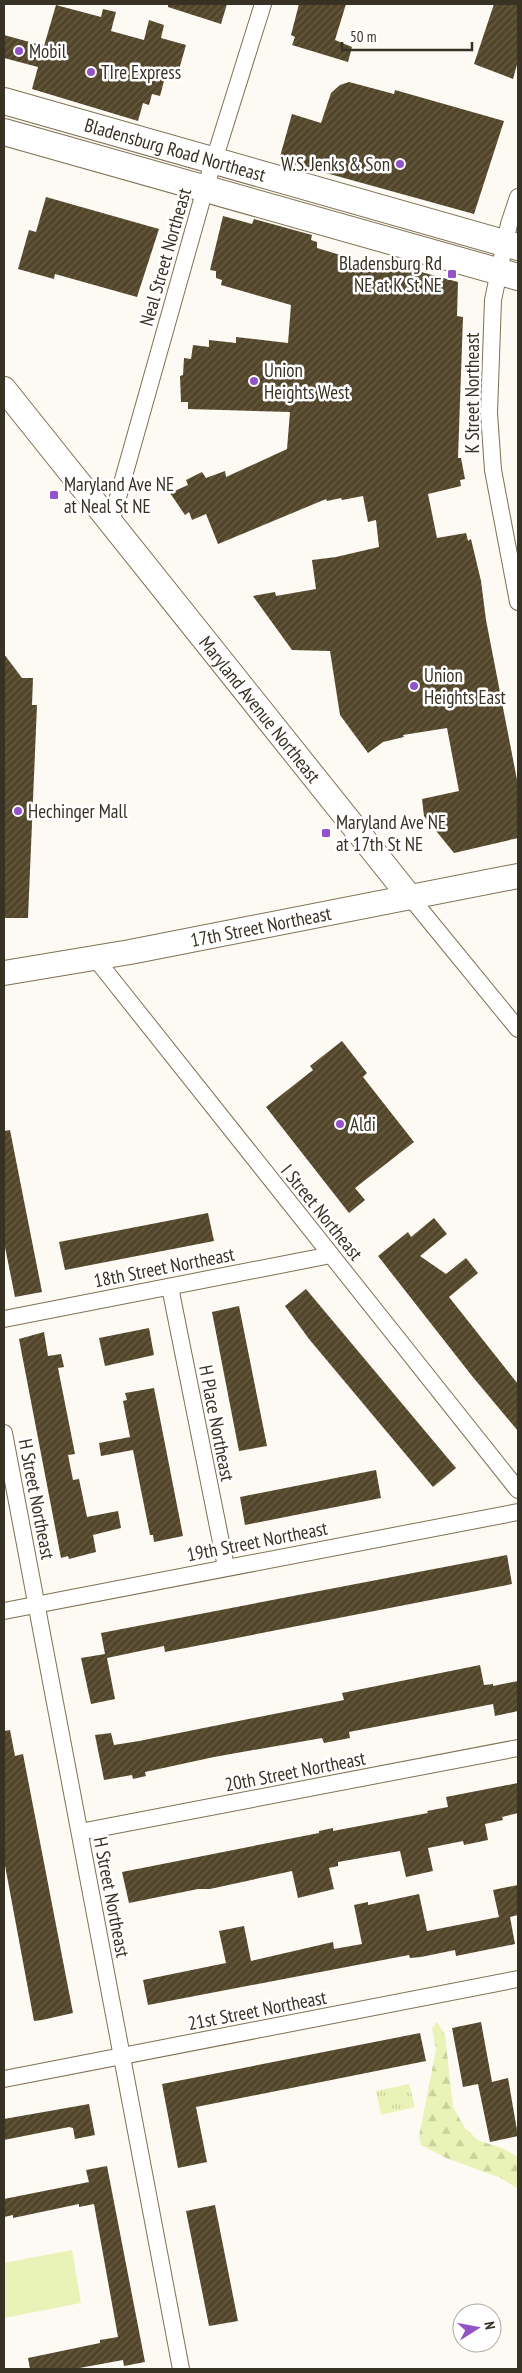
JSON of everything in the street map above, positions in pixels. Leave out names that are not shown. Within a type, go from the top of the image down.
[{"type":"main road","name":"Bladensburg Road Northeast","points":[[4,101],[512,245]]},
{"type":"main road","points":[[57,148],[66,118]]},
{"type":"main road","name":"Bladensburg Road Northeast","points":[[4,132],[350,231],[509,274]]},
{"type":"main road","points":[[313,220],[321,192]]},
{"type":"main road","points":[[350,231],[359,202]]},
{"type":"street","name":"Neal Street Northeast","points":[[111,522],[204,189],[263,4]]},
{"type":"street","name":"K Street Northeast","points":[[518,197],[509,274],[494,300],[489,432],[496,490],[518,602]]},
{"type":"street","name":"Maryland Avenue Northeast","points":[[4,389],[410,897],[518,1029]]},
{"type":"street","name":"17th Street Northeast","points":[[4,973],[95,958],[518,876]]},
{"type":"street","name":"I Street Northeast","points":[[95,958],[518,1490]]},
{"type":"street","name":"18th Street Northeast","points":[[4,1319],[332,1255]]},
{"type":"street","name":"H Place Northeast","points":[[170,1286],[226,1567]]},
{"type":"street","name":"H Street Northeast","points":[[4,1433],[181,2369]]},
{"type":"street","name":"19th Street Northeast","points":[[4,1611],[518,1512]]},
{"type":"street","name":"20th Street Northeast","points":[[80,1832],[518,1748]]},
{"type":"street","name":"21st Street Northeast","points":[[4,2079],[518,1979]]},
{"type":"green space","points":[[437,2022],[445,2035],[453,2107],[465,2128],[479,2141],[502,2148],[518,2157],[518,2189],[501,2178],[446,2158],[421,2145],[419,2136],[436,2050],[432,2028]]},
{"type":"green space","points":[[409,2084],[415,2107],[381,2115],[376,2091]]},
{"type":"green space","points":[[72,2250],[81,2303],[4,2318],[4,2263]]},
{"type":"building","points":[[168,4],[227,4],[221,24],[168,7]]},
{"type":"building","points":[[299,4],[346,4],[335,40],[352,47],[348,62],[292,45],[295,37],[291,35]]},
{"type":"building","points":[[494,4],[518,4],[518,61],[513,79],[474,64]]},
{"type":"building","points":[[56,5],[101,17],[103,9],[116,12],[111,31],[144,40],[149,20],[164,25],[161,38],[186,45],[178,73],[167,70],[160,96],[152,94],[149,105],[143,103],[138,121],[32,89],[38,67],[4,58],[4,35],[44,46]]},
{"type":"building","points":[[349,82],[394,94],[395,90],[504,121],[474,214],[279,160],[292,114],[321,123],[331,93],[340,85]]},
{"type":"building","points":[[46,197],[159,229],[137,297],[55,274],[54,279],[18,269],[29,230],[36,232]]},
{"type":"building","points":[[223,216],[252,224],[254,219],[312,235],[311,240],[317,242],[317,248],[377,266],[377,260],[458,282],[457,316],[463,317],[458,458],[461,458],[465,479],[460,480],[461,486],[428,494],[437,538],[466,533],[468,541],[471,539],[481,581],[486,620],[518,785],[518,838],[454,853],[424,816],[422,799],[459,791],[447,728],[403,735],[404,737],[383,742],[368,753],[340,715],[330,651],[292,650],[253,596],[275,592],[276,596],[316,589],[312,560],[336,557],[379,547],[376,520],[368,522],[363,496],[342,500],[341,498],[327,501],[326,499],[218,544],[206,514],[192,520],[189,512],[185,515],[170,493],[188,485],[186,480],[202,472],[206,478],[225,471],[226,477],[287,449],[290,412],[188,409],[188,402],[181,402],[180,376],[183,375],[184,358],[191,359],[193,345],[209,347],[209,340],[236,343],[236,337],[288,343],[291,305],[221,285],[222,280],[216,278],[216,271],[210,270]]},
{"type":"building","name":"Hechinger Mall","points":[[4,654],[22,678],[33,678],[32,705],[37,705],[28,918],[4,918]]},
{"type":"building","name":"Aldi","points":[[342,1041],[367,1073],[363,1077],[414,1142],[355,1188],[365,1200],[349,1213],[266,1107],[313,1070],[310,1066]]},
{"type":"building","points":[[10,1130],[42,1292],[15,1297],[4,1242],[4,1131]]},
{"type":"building","points":[[208,1213],[214,1241],[65,1270],[59,1242]]},
{"type":"building","points":[[434,1218],[447,1234],[420,1256],[446,1274],[466,1258],[478,1273],[449,1297],[518,1384],[518,1431],[472,1376],[378,1256],[408,1232],[411,1237]]},
{"type":"building","points":[[306,1289],[456,1468],[433,1487],[309,1339],[285,1306]]},
{"type":"building","points":[[239,1306],[267,1446],[239,1451],[212,1312]]},
{"type":"building","points":[[149,1328],[154,1355],[105,1366],[99,1338]]},
{"type":"building","points":[[44,1332],[48,1356],[61,1354],[64,1367],[58,1368],[75,1454],[68,1455],[73,1480],[79,1479],[87,1517],[118,1511],[121,1528],[93,1535],[96,1552],[69,1559],[68,1556],[61,1558],[19,1339]]},
{"type":"building","points":[[154,1388],[183,1536],[154,1542],[153,1535],[150,1535],[133,1450],[101,1456],[99,1443],[130,1437],[123,1401],[127,1400],[125,1393]]},
{"type":"building","points":[[376,1470],[381,1498],[245,1525],[240,1497]]},
{"type":"building","points":[[507,1555],[512,1584],[165,1652],[164,1646],[107,1658],[115,1699],[91,1704],[81,1658],[105,1654],[101,1633]]},
{"type":"building","points":[[480,1665],[484,1685],[493,1684],[493,1686],[518,1681],[518,1711],[495,1716],[493,1704],[349,1732],[350,1738],[324,1743],[322,1738],[214,1757],[145,1772],[146,1776],[133,1779],[132,1775],[104,1780],[95,1735],[111,1733],[114,1745],[139,1741],[344,1700],[342,1693]]},
{"type":"building","points":[[10,1730],[15,1756],[23,1754],[73,2013],[34,2021],[4,1860],[4,1731]]},
{"type":"building","points":[[518,1783],[518,1813],[502,1817],[503,1820],[485,1824],[488,1840],[464,1845],[463,1841],[428,1848],[433,1871],[406,1877],[400,1851],[338,1862],[338,1866],[329,1868],[334,1889],[298,1898],[292,1871],[210,1889],[198,1889],[129,1903],[122,1872],[319,1833],[319,1831],[333,1828],[333,1831],[428,1813],[427,1811],[448,1807],[446,1797]]},
{"type":"building","points":[[518,1885],[518,1915],[510,1917],[515,1944],[456,1956],[455,1950],[421,1957],[410,1958],[409,1955],[148,2005],[143,1980],[226,1963],[219,1931],[244,1926],[251,1961],[333,1942],[334,1949],[362,1944],[354,1905],[368,1902],[368,1905],[419,1894],[427,1931],[499,1917],[493,1890]]},
{"type":"building","points":[[481,2022],[492,2082],[508,2078],[518,2136],[490,2142],[478,2084],[463,2087],[452,2028]]},
{"type":"building","points":[[420,2033],[426,2061],[196,2107],[207,2162],[178,2168],[162,2084]]},
{"type":"building","points":[[89,2104],[95,2135],[75,2139],[73,2128],[69,2127],[4,2140],[4,2119]]},
{"type":"building","points":[[107,2166],[145,2362],[124,2366],[123,2360],[74,2369],[30,2369],[28,2358],[100,2343],[100,2340],[118,2337],[94,2204],[79,2207],[79,2204],[13,2218],[13,2215],[4,2217],[4,2199],[89,2182],[86,2170]]},
{"type":"building","points":[[215,2205],[238,2321],[209,2326],[186,2211]]},
{"type":"place","name":"Mobil","points":[[19,51]]},
{"type":"place","name":"TIre Express","points":[[91,72]]},
{"type":"place","name":"W.S. Jenks & Son","points":[[400,164]]},
{"type":"place","name":"Bladensburg Rd NE at K St NE","points":[[452,274]]},
{"type":"place","name":"Union Heights West","points":[[254,381]]},
{"type":"place","name":"Maryland Ave NE at Neal St NE","points":[[54,495]]},
{"type":"place","name":"Union Heights East","points":[[414,686]]},
{"type":"place","name":"Hechinger Mall","points":[[18,811]]},
{"type":"place","name":"Maryland Ave NE at 17th St NE","points":[[326,833]]},
{"type":"place","name":"Aldi","points":[[340,1124]]}]
